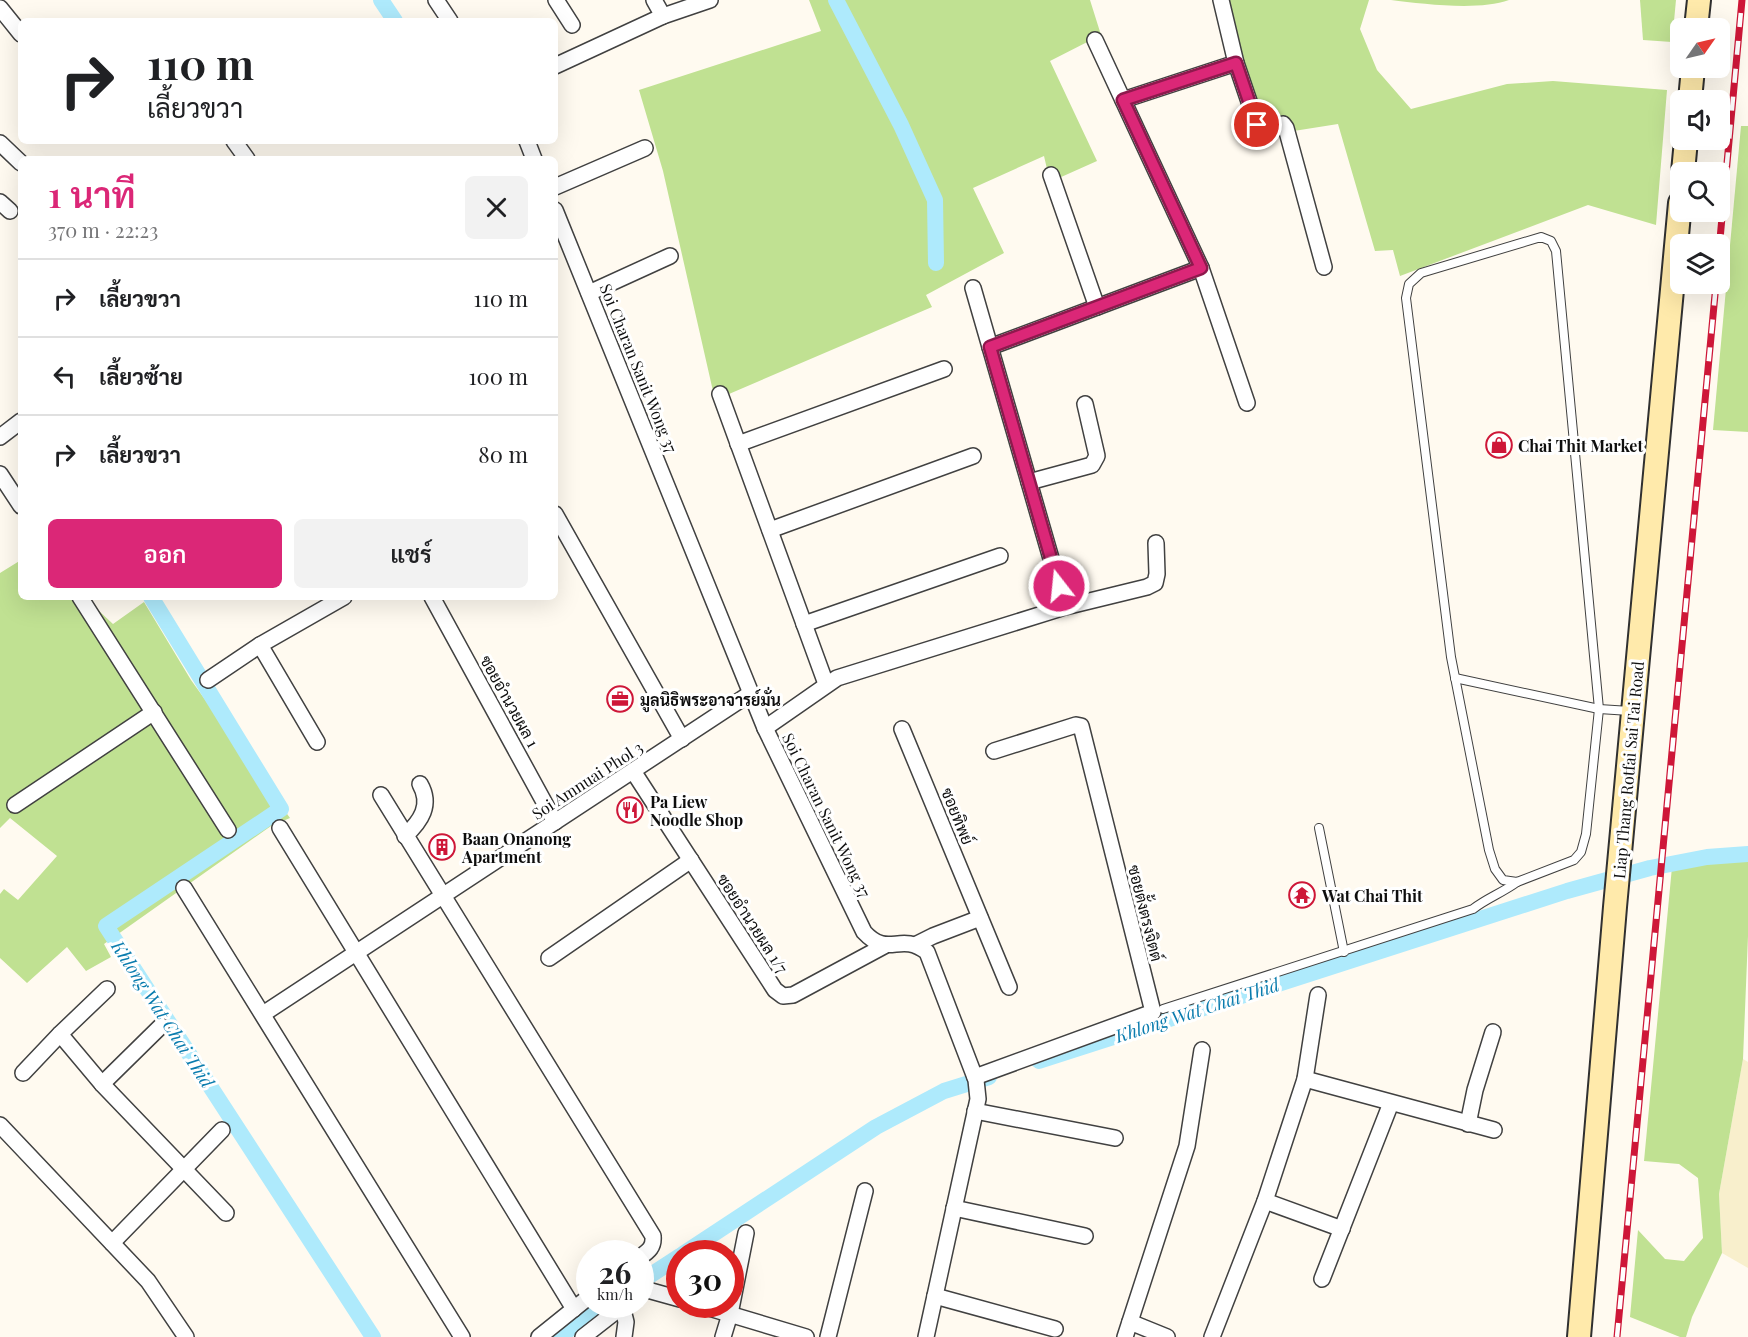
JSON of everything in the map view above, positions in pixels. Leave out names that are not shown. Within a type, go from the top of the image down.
[{"type":"main road","points":[[1697,18],[1699,0]]},
{"type":"main road","name":"Liap Thang Rotfai Sai Tai Road","points":[[1578,1337],[1678,222]]},
{"type":"street","points":[[436,0],[448,18]]},
{"type":"street","points":[[556,0],[572,25]]},
{"type":"street","points":[[654,0],[663,16]]},
{"type":"street","points":[[558,65],[663,16],[710,0]]},
{"type":"street","points":[[1221,0],[1236,63],[1257,125],[1265,128],[1283,124],[1286,128],[1324,267]]},
{"type":"street","points":[[0,8],[18,30]]},
{"type":"street","points":[[1095,40],[1201,268],[1247,404]]},
{"type":"street","points":[[1123,100],[1236,63]]},
{"type":"street","points":[[0,143],[18,160]]},
{"type":"street","points":[[558,186],[645,148]]},
{"type":"street","points":[[1051,175],[1097,307]]},
{"type":"street","name":"Soi Charan Sanit Wong 37","points":[[558,217],[765,728],[864,932],[872,941],[884,946]]},
{"type":"street","points":[[590,293],[670,256]]},
{"type":"street","points":[[990,347],[1201,268]]},
{"type":"street","points":[[974,288],[1065,607]]},
{"type":"street","points":[[738,444],[944,369]]},
{"type":"street","points":[[720,394],[826,684]]},
{"type":"street","points":[[1029,482],[1092,465],[1095,462],[1097,456],[1085,404]]},
{"type":"street","points":[[2,432],[18,423]]},
{"type":"street","points":[[770,530],[973,456]]},
{"type":"street","points":[[0,474],[18,501]]},
{"type":"street","points":[[558,518],[682,739]]},
{"type":"street","points":[[765,728],[837,678],[1065,607],[1147,587],[1155,583],[1157,574],[1156,543]]},
{"type":"street","points":[[804,624],[1000,556]]},
{"type":"street","points":[[82,600],[228,830]]},
{"type":"street","points":[[208,680],[260,645],[339,600]]},
{"type":"street","name":"ซอยอำนวยผล 1","points":[[434,600],[555,822]]},
{"type":"street","points":[[260,645],[317,742]]},
{"type":"street","name":"Soi Amnuai Phol 3","points":[[263,1014],[751,693]]},
{"type":"street","points":[[15,805],[154,712]]},
{"type":"street","name":"ซอยตั้งตรงจิตต์","points":[[975,1078],[1153,1012],[1081,726],[1076,725],[994,751]]},
{"type":"street","name":"ซอยทิพย์","points":[[902,729],[1009,987]]},
{"type":"street","name":"ซอยอำนวยผล 1/7","points":[[633,771],[775,990],[783,996],[793,995],[884,946]]},
{"type":"street","points":[[405,836],[417,825],[426,807],[426,798],[420,784]]},
{"type":"street","points":[[381,795],[653,1236],[653,1240]]},
{"type":"street","points":[[280,828],[574,1309],[539,1337]]},
{"type":"street","points":[[549,958],[691,860]]},
{"type":"street","points":[[184,888],[462,1337]]},
{"type":"street","points":[[917,945],[933,936],[981,918]]},
{"type":"street","points":[[884,946],[908,942],[927,951],[975,1078],[977,1105],[926,1337]]},
{"type":"street","points":[[23,1073],[107,989]]},
{"type":"street","points":[[1212,1337],[1265,1201],[1305,1079],[1318,995]]},
{"type":"street","points":[[102,1084],[161,1026]]},
{"type":"street","points":[[1468,1124],[1475,1090],[1492,1032]]},
{"type":"street","points":[[60,1034],[102,1084],[226,1214]]},
{"type":"street","points":[[1125,1337],[1187,1146],[1202,1050]]},
{"type":"street","points":[[1305,1079],[1494,1130]]},
{"type":"street","points":[[1322,1279],[1391,1103]]},
{"type":"street","points":[[977,1105],[1115,1138]]},
{"type":"street","points":[[0,1125],[148,1281],[186,1337]]},
{"type":"street","points":[[112,1243],[222,1130]]},
{"type":"street","points":[[828,1337],[865,1191]]},
{"type":"street","points":[[1265,1201],[1342,1229]]},
{"type":"street","points":[[954,1208],[1085,1236]]},
{"type":"street","points":[[744,1243],[746,1233]]},
{"type":"street","points":[[935,1296],[1055,1329]]},
{"type":"street","points":[[583,1337],[608,1318]]},
{"type":"street","points":[[624,1337],[625,1318]]},
{"type":"street","points":[[723,1337],[729,1318]]},
{"type":"street","points":[[743,1318],[806,1337]]},
{"type":"street","points":[[1130,1322],[1167,1337]]},
{"type":"lane","points":[[1163,1009],[1473,909],[1486,899],[1501,894],[1517,882],[1574,860],[1581,852],[1586,834],[1599,709],[1556,251],[1551,241],[1540,237],[1421,273],[1409,284],[1406,298],[1455,678],[1495,869],[1503,880],[1517,882]]},
{"type":"lane","points":[[1455,678],[1599,709],[1633,711]]},
{"type":"lane","points":[[1319,828],[1344,952]]},
{"type":"shaded area","points":[[1743,1059],[1748,1062],[1748,1268],[1722,1253],[1719,1194]]},
{"type":"green space","points":[[809,0],[1090,0],[1101,35],[1050,61],[1097,161],[1050,182],[1044,156],[973,188],[1004,253],[926,295],[932,307],[715,400],[663,171],[639,90],[821,31]]},
{"type":"green space","points":[[1228,0],[1369,0],[1360,29],[1377,70],[1411,109],[1507,84],[1553,81],[1667,90],[1656,225],[1588,205],[1400,276],[1393,250],[1375,251],[1338,124],[1262,136]]},
{"type":"green space","points":[[1391,0],[1509,0],[1467,6]]},
{"type":"green space","points":[[1640,0],[1676,0],[1674,18],[1670,18],[1670,42],[1643,40]]},
{"type":"green space","points":[[1741,126],[1748,126],[1748,432],[1713,430],[1726,294],[1730,294],[1730,245]]},
{"type":"green space","points":[[18,562],[18,600],[87,600],[113,624],[144,602],[191,680],[290,818],[271,826],[104,944],[111,957],[86,971],[67,947],[27,983],[0,958],[0,894],[4,889],[18,900],[57,856],[10,818],[0,828],[0,573]]},
{"type":"green space","points":[[1748,860],[1748,936],[1743,1059],[1719,1194],[1722,1253],[1692,1317],[1686,1337],[1680,1337],[1630,1317],[1638,1230],[1665,1259],[1684,1261],[1703,1238],[1698,1178],[1679,1164],[1644,1161],[1672,867]]},
{"type":"waterway","points":[[381,0],[393,18]]},
{"type":"waterway","points":[[836,0],[901,125],[935,200],[936,263]]},
{"type":"waterway","name":"Khlong Wat Chai Thid","points":[[153,600],[281,809],[106,926],[373,1337]]},
{"type":"waterway","name":"Khlong Wat Chai Thid","points":[[1039,1061],[1567,891],[1650,868],[1707,857],[1748,854]]},
{"type":"waterway","name":"Khlong Wat Chai Thid","points":[[704,1240],[876,1127],[944,1091],[989,1077]]},
{"type":"waterway","name":"Khlong Wat Chai Thid","points":[[654,1273],[666,1265]]},
{"type":"waterway","name":"Khlong Wat Chai Thid","points":[[558,1337],[586,1318]]},
{"type":"railway","points":[[1720,234],[1742,0]]},
{"type":"railway","points":[[1617,1337],[1715,294]]},
{"type":"place","name":"Chai Thit Market","points":[[1499,445]]},
{"type":"place","name":"มูลนิธิพระอาจารย์มั่น","points":[[620,699]]},
{"type":"place","name":"Pa Liew Noodle Shop","points":[[630,810]]},
{"type":"place","name":"Baan Onanong Apartment","points":[[442,847]]},
{"type":"place","name":"Wat Chai Thit","points":[[1302,895]]},
{"type":"route","points":[[1059,586],[990,347],[1201,268],[1123,100],[1236,63],[1257,125]]}]
